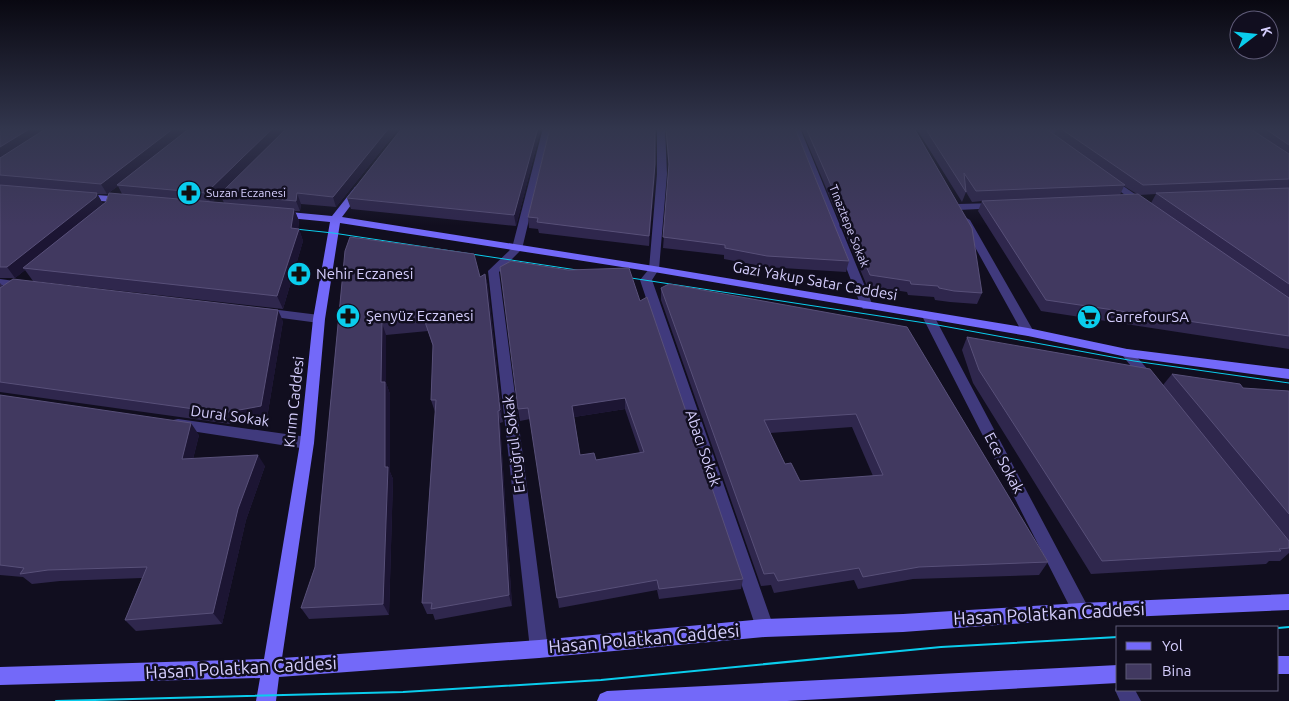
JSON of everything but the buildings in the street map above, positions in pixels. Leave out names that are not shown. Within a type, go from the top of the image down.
[{"type":"main road","name":"Kırım Caddesi","points":[[266,701],[308,443],[319,319],[335,219],[364,181]]},
{"type":"main road","points":[[73,196],[109,204],[138,202]]},
{"type":"main road","name":"Gazi Yakup Satar Caddesi","points":[[270,214],[335,219],[654,269],[1028,332],[1127,353],[1289,374]]},
{"type":"main road","name":"Hasan Polatkan Caddesi","points":[[0,676],[271,668],[539,649],[765,628],[903,623],[1081,611],[1289,602]]},
{"type":"main road","points":[[608,701],[795,696],[1116,679]]},
{"type":"street","points":[[517,249],[540,161]]},
{"type":"street","points":[[654,269],[662,161]]},
{"type":"street","name":"Tınaztepe Sokak","points":[[809,161],[867,306]]},
{"type":"street","points":[[1101,174],[1155,212]]},
{"type":"street","points":[[109,204],[125,187]]},
{"type":"street","points":[[1120,201],[1159,200]]},
{"type":"street","points":[[1006,206],[956,203],[1028,332]]},
{"type":"street","name":"Ertuğrul Sokak","points":[[517,249],[493,271],[539,649]]},
{"type":"street","name":"Abacı Sokak","points":[[654,269],[646,280],[765,628]]},
{"type":"street","points":[[0,282],[21,281],[37,286]]},
{"type":"street","points":[[6,294],[21,281]]},
{"type":"street","points":[[251,311],[319,319]]},
{"type":"street","name":"Ece Sokak","points":[[928,316],[1081,611]]},
{"type":"street","points":[[1127,353],[1159,393]]},
{"type":"street","name":"Dural Sokak","points":[[163,422],[308,443]]},
{"type":"tram line","points":[[286,228],[333,233],[590,272]]},
{"type":"tram line","points":[[618,276],[932,324],[1134,361],[1289,383]]},
{"type":"tram line","points":[[1279,628],[1289,627]]},
{"type":"tram line","points":[[56,701],[403,692],[601,680],[941,647],[1116,637]]},
{"type":"place","name":"Suzan Eczanesi","points":[[189,193]]},
{"type":"place","name":"Nehir Eczanesi","points":[[299,274]]},
{"type":"place","name":"Şenyüz Eczanesi","points":[[348,316]]},
{"type":"place","name":"CarrefourSA","points":[[1089,317]]}]
